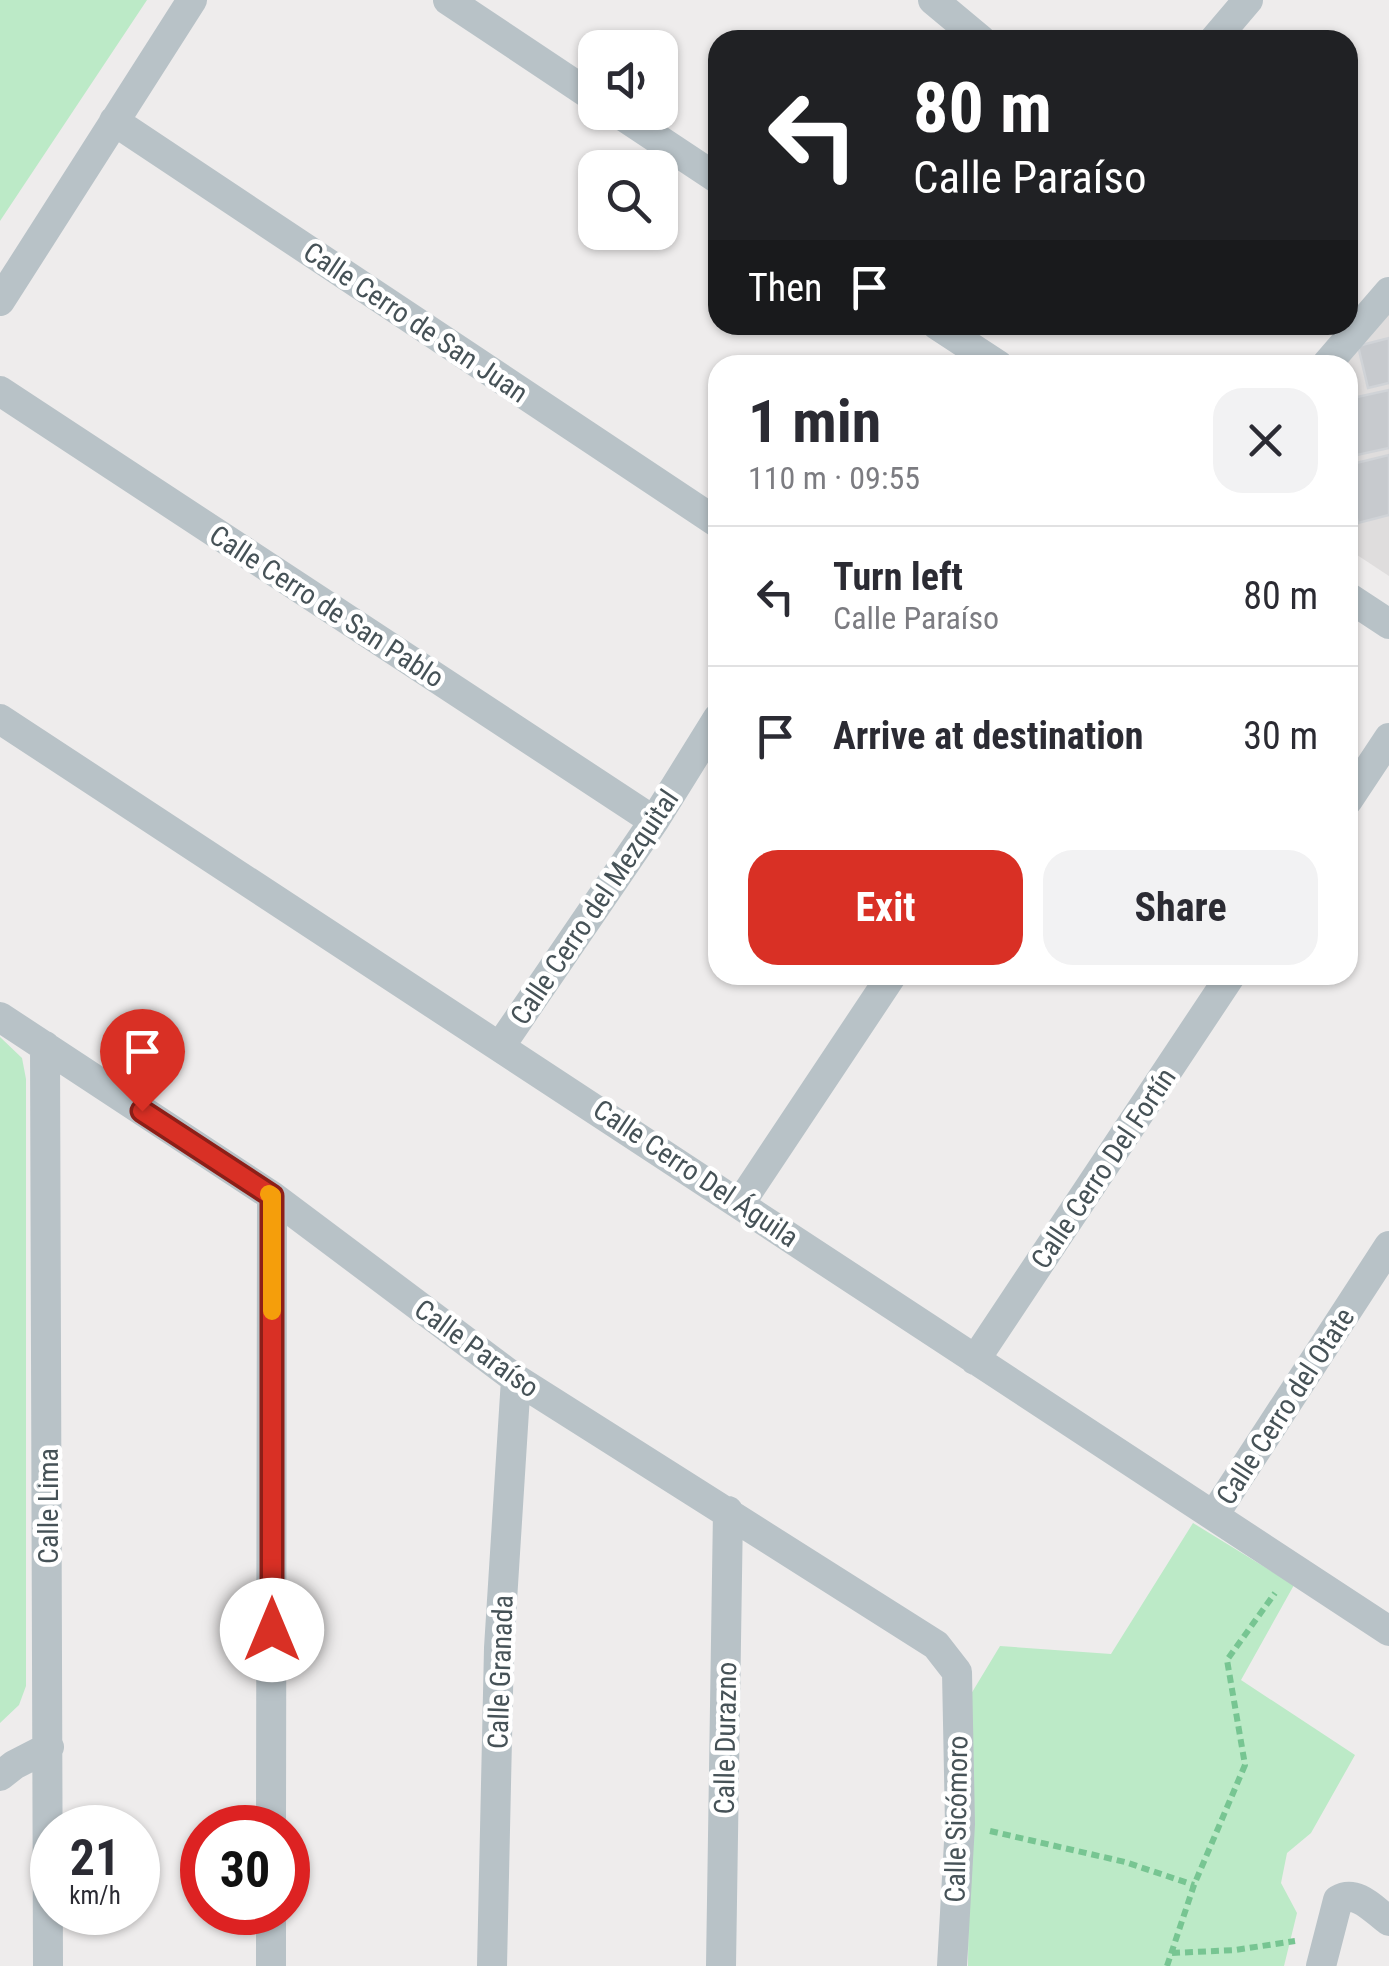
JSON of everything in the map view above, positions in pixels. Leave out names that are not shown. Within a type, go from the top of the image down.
[{"type":"street","points":[[0,301],[192,0]]},
{"type":"street","points":[[448,0],[578,87]]},
{"type":"street","points":[[933,0],[969,30]]},
{"type":"street","points":[[1222,30],[1248,0]]},
{"type":"street","name":"Calle Cerro de San Juan","points":[[114,121],[708,516]]},
{"type":"street","points":[[644,130],[708,172]]},
{"type":"street","points":[[1358,328],[1389,292]]},
{"type":"street","points":[[1335,355],[1352,335]]},
{"type":"street","points":[[952,339],[980,355]]},
{"type":"street","name":"Calle Cerro de San Pablo","points":[[0,391],[654,821]]},
{"type":"street","points":[[1358,604],[1389,624]]},
{"type":"street","name":"Calle Cerro Del Águila","points":[[0,719],[1389,1631]]},
{"type":"street","name":"Calle Cerro del Mezquital","points":[[501,1045],[654,821],[708,734]]},
{"type":"street","points":[[1358,785],[1389,738]]},
{"type":"street","points":[[740,1202],[885,985]]},
{"type":"street","name":"Calle Cerro Del Fortín","points":[[975,1360],[1224,985]]},
{"type":"street","name":"Calle Paraíso","points":[[0,1017],[272,1196],[516,1379],[936,1645],[958,1672]]},
{"type":"street","name":"Calle Lima","points":[[46,1046],[48,1966]]},
{"type":"street","points":[[272,1196],[272,1805]]},
{"type":"street","name":"Calle Cerro del Otate","points":[[1214,1515],[1389,1246]]},
{"type":"street","name":"Calle Granada","points":[[492,1966],[499,1648],[516,1379]]},
{"type":"street","name":"Calle Durazno","points":[[721,1966],[728,1511]]},
{"type":"street","name":"Calle Sicómoro","points":[[952,1966],[960,1824],[958,1672]]},
{"type":"street","points":[[0,1776],[49,1747]]},
{"type":"street","points":[[1322,1966],[1338,1900],[1356,1897],[1389,1921]]},
{"type":"street","points":[[271,1966],[272,1935]]},
{"type":"path","points":[[1168,1966],[1194,1885],[1245,1765],[1228,1660],[1293,1568]]},
{"type":"path","points":[[960,1824],[1125,1862],[1194,1885]]},
{"type":"path","points":[[1172,1953],[1235,1950],[1331,1936]]},
{"type":"shaded area","points":[[1389,303],[1389,576],[1358,556],[1358,355],[1348,355]]},
{"type":"green space","points":[[0,0],[147,0],[0,221]]},
{"type":"green space","points":[[0,1037],[22,1058],[26,1079],[26,1686],[19,1705],[0,1723]]},
{"type":"green space","points":[[1193,1523],[1294,1585],[1241,1680],[1355,1755],[1311,1833],[1287,1853],[1281,1883],[1297,1913],[1284,1966],[968,1966],[971,1694],[1000,1646],[1111,1654]]},
{"type":"building","points":[[1389,338],[1389,383],[1368,388],[1358,346]]},
{"type":"building","points":[[1389,390],[1389,448],[1358,455],[1358,397]]},
{"type":"building","points":[[1389,455],[1389,515],[1358,523],[1358,463]]},
{"type":"slow traffic","points":[[269,1194],[272,1311]]},
{"type":"route","points":[[142,1111],[272,1196],[272,1630]]}]
